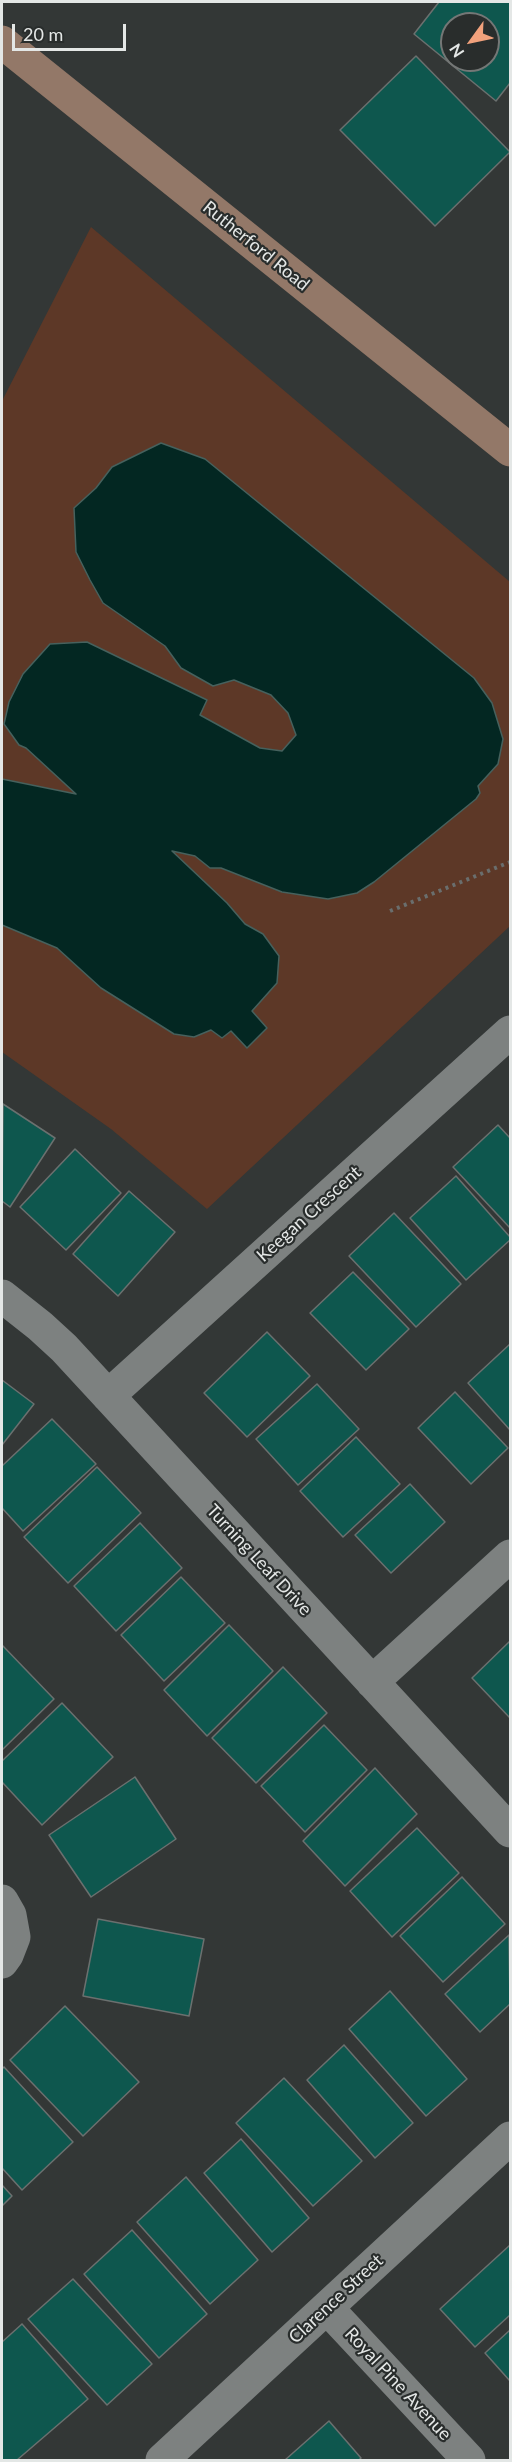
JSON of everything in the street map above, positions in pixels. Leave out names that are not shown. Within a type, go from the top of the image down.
[{"type":"main road","name":"Rutherford Road","points":[[2,42],[510,450]]},
{"type":"street","name":"Keegan Crescent","points":[[108,1396],[510,1032]]},
{"type":"street","name":"Turning Leaf Drive","points":[[2,1296],[40,1326],[108,1396],[510,1832]]},
{"type":"street","points":[[372,1682],[510,1556]]},
{"type":"street","points":[[2,1901],[10,1915],[14,1937],[2,1962]]},
{"type":"street","name":"Clarence Street","points":[[162,2460],[510,2138]]},
{"type":"street","name":"Royal Pine Avenue","points":[[327,2308],[469,2460]]},
{"type":"path","points":[[390,910],[510,862]]},
{"type":"shaded area","points":[[91,227],[510,582],[510,926],[207,1209],[111,1129],[2,1052],[2,401]]},
{"type":"shaded area","points":[[161,443],[205,459],[474,678],[492,703],[503,739],[498,764],[478,786],[480,793],[476,799],[374,882],[357,893],[328,899],[282,892],[221,868],[210,868],[195,856],[172,851],[227,903],[245,924],[263,934],[279,956],[277,983],[252,1011],[267,1028],[247,1048],[231,1031],[222,1038],[211,1030],[194,1037],[174,1034],[101,988],[57,948],[2,925],[2,779],[76,794],[26,748],[19,745],[4,724],[9,702],[23,674],[50,644],[87,642],[207,700],[200,715],[260,748],[282,751],[296,735],[288,713],[271,695],[234,680],[213,686],[181,668],[165,646],[103,603],[76,552],[74,508],[96,488],[112,467]]},
{"type":"building","points":[[439,2],[510,2],[510,83],[496,101],[461,72],[500,72],[500,12],[440,12],[440,55],[414,34]]},
{"type":"building","points":[[416,56],[510,152],[435,226],[340,130]]},
{"type":"building","points":[[3,1104],[55,1138],[10,1207],[2,1201]]},
{"type":"building","points":[[498,1125],[510,1138],[510,1228],[453,1167]]},
{"type":"building","points":[[75,1149],[121,1193],[66,1250],[20,1207]]},
{"type":"building","points":[[456,1176],[510,1237],[510,1240],[466,1280],[410,1218]]},
{"type":"building","points":[[129,1191],[175,1232],[118,1296],[73,1254]]},
{"type":"building","points":[[394,1213],[461,1284],[416,1327],[349,1256]]},
{"type":"building","points":[[353,1272],[409,1329],[366,1370],[310,1313]]},
{"type":"building","points":[[267,1332],[310,1376],[247,1437],[204,1393]]},
{"type":"building","points":[[510,1344],[510,1430],[468,1383]]},
{"type":"building","points":[[2,1380],[34,1404],[2,1445]]},
{"type":"building","points":[[317,1384],[359,1429],[298,1485],[256,1439]]},
{"type":"building","points":[[455,1392],[508,1448],[471,1484],[418,1428]]},
{"type":"building","points":[[52,1419],[96,1464],[23,1531],[2,1508],[2,1466]]},
{"type":"building","points":[[356,1437],[400,1484],[343,1537],[300,1491]]},
{"type":"building","points":[[97,1467],[141,1513],[68,1583],[24,1537]]},
{"type":"building","points":[[410,1484],[445,1522],[391,1573],[355,1535]]},
{"type":"building","points":[[140,1523],[182,1568],[116,1631],[74,1586]]},
{"type":"building","points":[[181,1577],[225,1623],[164,1681],[121,1635]]},
{"type":"building","points":[[229,1625],[273,1671],[207,1736],[164,1690]]},
{"type":"building","points":[[510,1641],[510,1718],[472,1678]]},
{"type":"building","points":[[2,1645],[54,1699],[2,1750]]},
{"type":"building","points":[[283,1667],[327,1713],[256,1783],[212,1738]]},
{"type":"building","points":[[62,1703],[113,1757],[42,1825],[2,1782],[2,1761]]},
{"type":"building","points":[[324,1725],[367,1770],[305,1832],[261,1786]]},
{"type":"building","points":[[375,1768],[417,1814],[345,1886],[303,1841]]},
{"type":"building","points":[[135,1777],[176,1839],[91,1897],[49,1835]]},
{"type":"building","points":[[417,1828],[459,1873],[392,1937],[350,1891]]},
{"type":"building","points":[[462,1877],[505,1924],[443,1982],[400,1936]]},
{"type":"building","points":[[98,1919],[204,1939],[189,2016],[83,1996]]},
{"type":"building","points":[[509,1935],[510,2004],[480,2032],[445,1994]]},
{"type":"building","points":[[390,1991],[467,2079],[426,2116],[349,2029]]},
{"type":"building","points":[[65,2006],[139,2082],[83,2136],[10,2060]]},
{"type":"building","points":[[344,2045],[413,2123],[375,2158],[307,2080]]},
{"type":"building","points":[[4,2067],[73,2142],[22,2190],[2,2168],[2,2069]]},
{"type":"building","points":[[284,2078],[362,2161],[313,2206],[236,2123]]},
{"type":"building","points":[[241,2139],[309,2218],[272,2252],[204,2173]]},
{"type":"building","points":[[186,2177],[258,2260],[210,2304],[137,2222]]},
{"type":"building","points":[[2,2185],[12,2196],[2,2206]]},
{"type":"building","points":[[132,2230],[207,2314],[159,2358],[84,2274]]},
{"type":"building","points":[[510,2245],[510,2315],[475,2347],[440,2309]]},
{"type":"building","points":[[73,2279],[152,2364],[107,2405],[28,2319]]},
{"type":"building","points":[[22,2324],[88,2399],[17,2460],[2,2460],[2,2342]]},
{"type":"building","points":[[510,2330],[510,2381],[485,2353]]},
{"type":"building","points":[[329,2421],[361,2458],[359,2460],[285,2460]]}]
